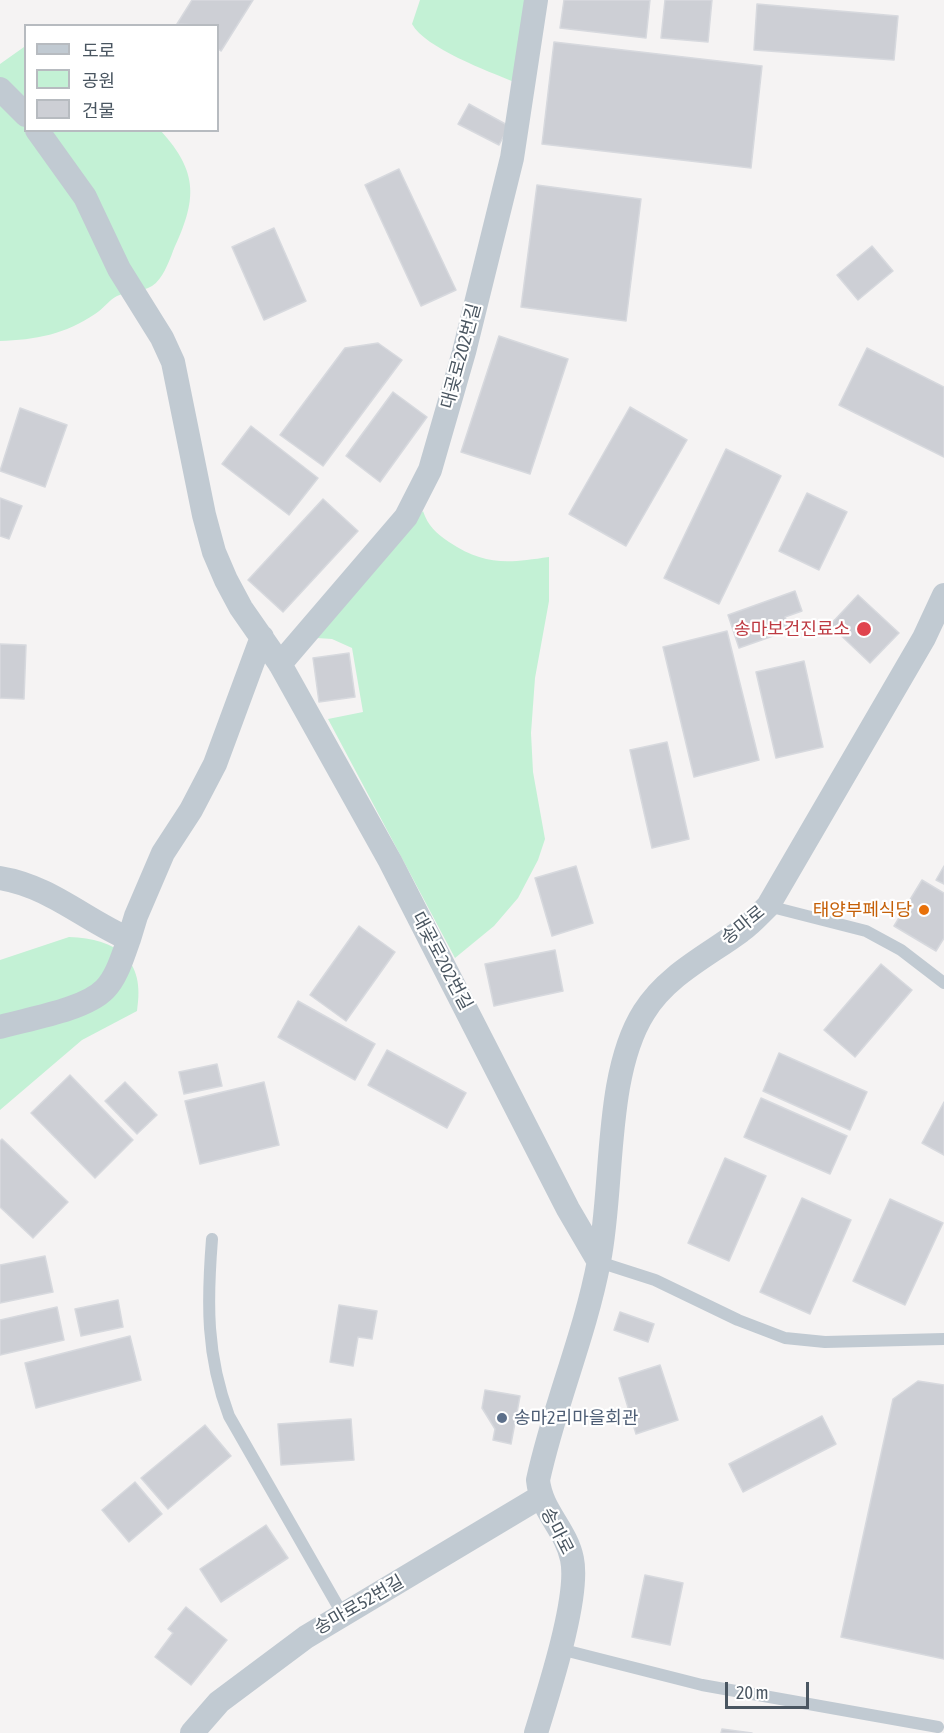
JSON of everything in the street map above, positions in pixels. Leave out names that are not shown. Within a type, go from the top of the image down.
[{"type":"street","name":"대곶로202번길","points":[[280,664],[406,517],[430,470],[464,352],[512,158],[536,0]]},
{"type":"street","points":[[0,89],[24,113]]},
{"type":"street","name":"대곶로202번길","points":[[38,132],[85,197],[119,269],[162,338],[173,362],[179,385],[193,473],[214,552],[241,608],[280,664],[390,861],[568,1209],[599,1262]]},
{"type":"street","name":"송마로","points":[[536,1733],[560,1649],[571,1596],[572,1559],[567,1544],[540,1497],[538,1480],[574,1362],[599,1262],[609,1199],[617,1098],[625,1050],[644,1011],[666,985],[698,959],[742,930],[768,906],[924,638],[944,595]]},
{"type":"street","points":[[0,1027],[87,1002],[105,989],[129,939],[136,916],[163,853],[191,810],[214,764],[262,637]]},
{"type":"street","points":[[0,878],[52,895],[105,929],[129,939]]},
{"type":"street","name":"송마로52번길","points":[[192,1733],[219,1702],[306,1636],[540,1497]]},
{"type":"lane","points":[[768,906],[866,931],[902,950],[944,983]]},
{"type":"lane","points":[[212,1239],[209,1324],[212,1359],[218,1388],[229,1416],[344,1615]]},
{"type":"lane","points":[[599,1262],[655,1280],[738,1320],[785,1338],[825,1342],[944,1339]]},
{"type":"lane","points":[[560,1649],[702,1685],[938,1727]]},
{"type":"green space","points":[[420,0],[527,0],[514,82],[458,58],[419,33],[412,24]]},
{"type":"green space","points":[[24,47],[24,132],[162,132],[182,160],[188,174],[190,202],[187,217],[167,265],[159,280],[152,286],[117,296],[95,314],[73,327],[50,335],[0,341],[0,64]]},
{"type":"green space","points":[[423,511],[427,521],[436,532],[462,550],[474,555],[497,561],[521,561],[549,557],[549,601],[535,678],[531,733],[533,772],[545,839],[538,860],[518,898],[494,926],[455,958],[328,719],[363,712],[352,648],[332,639],[317,638]]},
{"type":"green space","points":[[69,937],[101,942],[124,955],[132,965],[137,978],[139,993],[137,1011],[82,1040],[0,1110],[0,960]]},
{"type":"building","points":[[192,0],[253,0],[221,51],[219,50],[219,24],[177,24]]},
{"type":"building","points":[[564,0],[650,0],[646,38],[560,28]]},
{"type":"building","points":[[665,0],[712,0],[708,42],[661,38]]},
{"type":"building","points":[[757,4],[898,16],[894,60],[754,50]]},
{"type":"building","points":[[554,42],[762,66],[751,168],[542,144]]},
{"type":"building","points":[[469,104],[509,126],[499,145],[458,124]]},
{"type":"building","points":[[399,169],[456,290],[421,306],[365,185]]},
{"type":"building","points":[[537,185],[641,199],[626,321],[521,307]]},
{"type":"building","points":[[274,228],[306,301],[264,320],[232,247]]},
{"type":"building","points":[[872,246],[893,271],[858,300],[837,275]]},
{"type":"building","points":[[499,336],[568,359],[530,474],[461,452]]},
{"type":"building","points":[[378,343],[402,360],[323,466],[280,435],[345,348]]},
{"type":"building","points":[[867,348],[944,387],[944,457],[839,405]]},
{"type":"building","points":[[393,392],[427,417],[380,482],[346,456]]},
{"type":"building","points":[[630,407],[687,440],[626,546],[569,514]]},
{"type":"building","points":[[20,408],[67,425],[45,487],[0,471]]},
{"type":"building","points":[[251,426],[318,478],[289,515],[222,464]]},
{"type":"building","points":[[726,449],[781,476],[719,604],[664,578]]},
{"type":"building","points":[[807,493],[847,512],[819,570],[779,551]]},
{"type":"building","points":[[0,498],[22,506],[9,539],[0,536]]},
{"type":"building","points":[[323,499],[358,531],[283,612],[248,580]]},
{"type":"building","points":[[795,591],[802,611],[785,617],[790,630],[739,648],[728,615]]},
{"type":"building","name":"송마보건진료소","points":[[858,595],[899,633],[870,663],[830,625]]},
{"type":"building","points":[[727,631],[759,760],[694,777],[663,647]]},
{"type":"building","points":[[0,644],[26,645],[24,699],[0,698]]},
{"type":"building","points":[[349,653],[355,697],[319,702],[313,658]]},
{"type":"building","points":[[804,661],[823,747],[776,758],[756,672]]},
{"type":"building","points":[[667,742],[689,839],[652,848],[630,750]]},
{"type":"building","points":[[576,866],[593,923],[552,936],[535,878]]},
{"type":"building","points":[[944,866],[944,884],[936,880]]},
{"type":"building","name":"태양부페식당","points":[[922,880],[944,893],[944,938],[936,951],[894,926]]},
{"type":"building","points":[[359,926],[395,952],[346,1021],[310,995]]},
{"type":"building","points":[[555,950],[563,991],[494,1006],[485,964]]},
{"type":"building","points":[[881,964],[912,990],[855,1057],[824,1030]]},
{"type":"building","points":[[298,1001],[375,1044],[355,1080],[278,1037]]},
{"type":"building","points":[[387,1050],[466,1093],[447,1128],[368,1085]]},
{"type":"building","points":[[779,1053],[867,1092],[850,1130],[763,1091]]},
{"type":"building","points":[[217,1064],[222,1086],[184,1094],[179,1072]]},
{"type":"building","points":[[70,1075],[133,1140],[95,1178],[31,1113]]},
{"type":"building","points":[[125,1082],[157,1115],[137,1134],[105,1101]]},
{"type":"building","points":[[264,1082],[279,1145],[200,1164],[185,1101]]},
{"type":"building","points":[[761,1098],[847,1136],[830,1174],[744,1137]]},
{"type":"building","points":[[944,1102],[944,1155],[922,1143]]},
{"type":"building","points":[[2,1139],[68,1202],[33,1238],[0,1207],[0,1141]]},
{"type":"building","points":[[725,1158],[766,1176],[729,1261],[688,1243]]},
{"type":"building","points":[[802,1198],[851,1220],[810,1314],[760,1292]]},
{"type":"building","points":[[890,1199],[943,1223],[905,1305],[853,1281]]},
{"type":"building","points":[[45,1256],[53,1292],[0,1303],[0,1265]]},
{"type":"building","points":[[118,1300],[123,1327],[81,1336],[75,1309]]},
{"type":"building","points":[[339,1305],[377,1311],[372,1339],[358,1337],[353,1366],[330,1362]]},
{"type":"building","points":[[57,1307],[64,1340],[0,1355],[0,1320]]},
{"type":"building","points":[[620,1312],[654,1324],[648,1342],[614,1330]]},
{"type":"building","points":[[130,1336],[141,1380],[36,1408],[25,1363]]},
{"type":"building","points":[[660,1365],[678,1420],[636,1434],[619,1378]]},
{"type":"building","points":[[918,1381],[944,1385],[944,1659],[841,1637],[893,1399]]},
{"type":"building","name":"송마2리마을회관","points":[[485,1390],[520,1396],[511,1444],[493,1440],[495,1429],[482,1408]]},
{"type":"building","points":[[822,1416],[836,1444],[743,1492],[729,1464]]},
{"type":"building","points":[[351,1419],[354,1460],[281,1465],[278,1424]]},
{"type":"building","points":[[205,1425],[231,1456],[168,1509],[141,1478]]},
{"type":"building","points":[[135,1482],[162,1514],[129,1542],[102,1510]]},
{"type":"building","points":[[266,1525],[288,1558],[221,1602],[200,1569]]},
{"type":"building","points":[[645,1575],[683,1583],[670,1645],[632,1637]]},
{"type":"building","points":[[186,1607],[227,1640],[191,1685],[155,1657],[173,1633],[168,1629]]},
{"type":"building","points":[[722,1729],[752,1733],[721,1733]]},
{"type":"place","name":"송마보건진료소","points":[[864,629]]},
{"type":"place","name":"태양부페식당","points":[[924,910]]},
{"type":"place","name":"송마2리마을회관","points":[[502,1418]]}]
